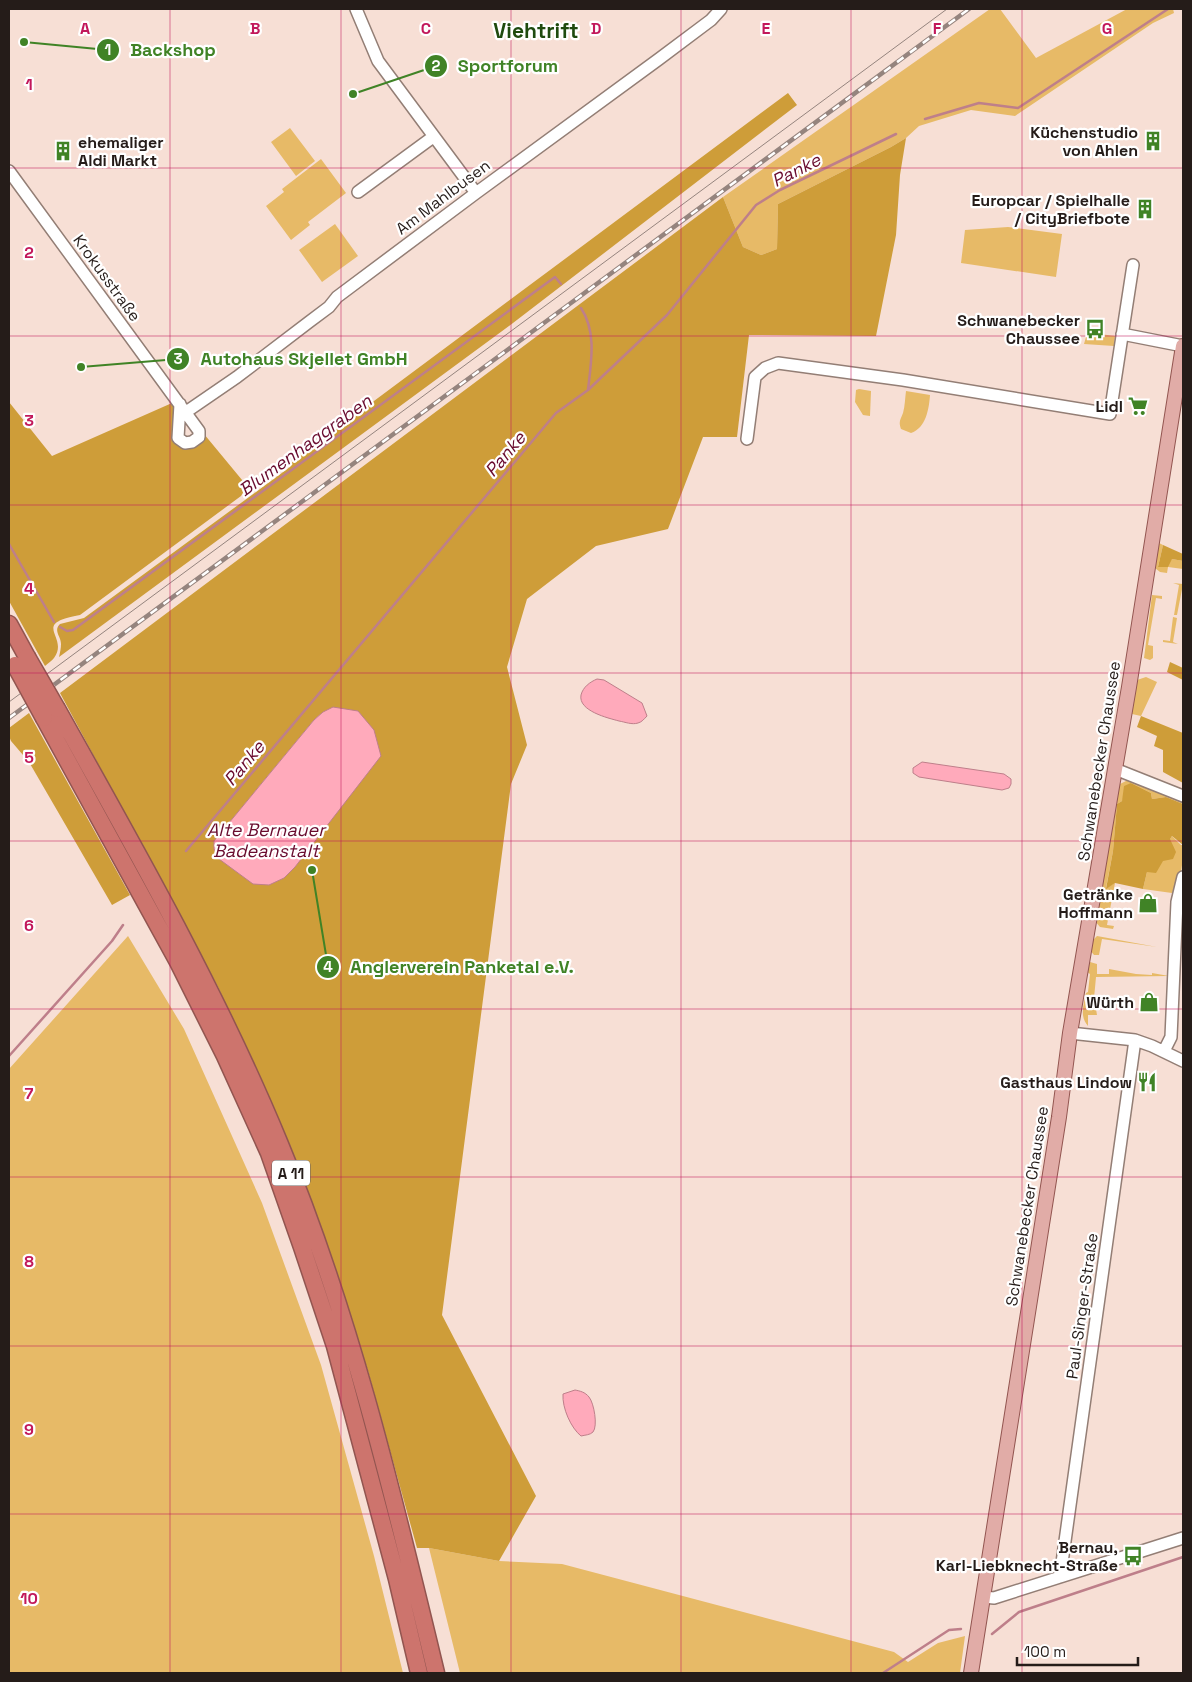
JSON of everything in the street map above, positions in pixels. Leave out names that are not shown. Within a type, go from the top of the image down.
[{"type":"highway","name":"A 11","points":[[9,624],[17,659],[157,889],[210,991],[279,1141],[316,1238],[349,1340],[404,1541],[436,1673]]},
{"type":"highway","name":"A 11","points":[[50,713],[225,1056],[269,1153],[335,1346],[397,1579],[419,1673]]},
{"type":"main road","name":"Schwanebecker Chaussee","points":[[971,1673],[1058,1126],[1070,1032],[1115,770],[1183,346]]},
{"type":"street","points":[[356,9],[378,59],[476,193]]},
{"type":"street","name":"Am Mahlbusen","points":[[183,408],[295,333],[329,307],[338,297],[476,193],[659,60],[711,20],[721,9]]},
{"type":"street","points":[[358,192],[433,136]]},
{"type":"street","name":"Krokusstraße","points":[[9,171],[183,408]]},
{"type":"street","points":[[747,439],[755,377],[765,368],[778,363],[904,380],[1110,414],[1133,264]]},
{"type":"street","name":"Schwanebecker Chaussee","points":[[1122,334],[1183,346]]},
{"type":"street","points":[[1115,770],[1183,796]]},
{"type":"street","points":[[1164,1051],[1171,1037],[1177,902],[1183,877]]},
{"type":"street","points":[[1070,1032],[1135,1040],[1164,1051],[1183,1061]]},
{"type":"street","name":"Paul-Singer-Straße","points":[[1060,1577],[1135,1040]]},
{"type":"street","points":[[982,1603],[1183,1538]]},
{"type":"shaded area","points":[[990,9],[1000,9],[1036,58],[1127,9],[1173,9],[1174,13],[1153,23],[1015,116],[971,110],[919,126],[906,138],[891,147],[778,204],[777,249],[761,255],[743,247],[723,197]]},
{"type":"shaded area","points":[[788,93],[797,105],[513,323],[59,657],[61,641],[57,629],[60,624],[84,618],[290,467],[292,462]]},
{"type":"shaded area","points":[[290,128],[315,161],[296,176],[271,142]]},
{"type":"shaded area","points":[[906,138],[900,175],[896,235],[876,336],[749,335],[737,437],[703,437],[668,529],[596,546],[527,599],[507,667],[527,745],[511,784],[442,1315],[536,1496],[499,1561],[429,1548],[417,1548],[368,1371],[324,1236],[287,1138],[218,987],[60,693],[723,197],[743,247],[761,255],[777,249],[778,204]],"holes":[[[323,712],[214,841],[314,720]]]},
{"type":"shaded area","points":[[321,159],[346,193],[308,222],[310,225],[291,240],[266,206],[284,192],[282,189]]},
{"type":"shaded area","points":[[335,224],[358,256],[322,282],[299,250]]},
{"type":"shaded area","points":[[1008,227],[1062,234],[1056,277],[961,263],[965,230]]},
{"type":"shaded area","points":[[1092,333],[1115,336],[1114,346],[1084,344],[1086,337]]},
{"type":"shaded area","points":[[856,390],[871,391],[870,416],[863,415],[855,402]]},
{"type":"shaded area","points":[[906,391],[930,395],[926,417],[920,427],[911,433],[901,429],[900,424]]},
{"type":"shaded area","points":[[9,402],[52,456],[172,403],[174,405],[173,437],[177,445],[186,448],[204,434],[247,486],[241,496],[80,615],[57,622],[54,632],[58,643],[58,650],[53,659],[45,666],[9,601]]},
{"type":"shaded area","points":[[1159,543],[1163,545],[1158,567],[1172,559],[1183,561],[1183,569],[1168,567],[1167,573],[1160,572],[1155,568]]},
{"type":"shaded area","points":[[1163,545],[1183,554],[1183,561],[1172,559],[1168,567],[1158,567]]},
{"type":"shaded area","points":[[1173,583],[1183,584],[1177,615],[1174,615],[1179,585]]},
{"type":"shaded area","points":[[1152,595],[1162,596],[1162,599],[1156,598],[1148,645],[1153,646],[1153,658],[1150,660],[1144,658]]},
{"type":"shaded area","points":[[1173,617],[1177,618],[1173,642],[1178,644],[1163,642],[1163,640],[1170,641]]},
{"type":"shaded area","points":[[1170,662],[1183,668],[1183,680],[1167,672]]},
{"type":"shaded area","points":[[1146,677],[1157,682],[1141,716],[1132,714],[1137,680]]},
{"type":"shaded area","points":[[29,713],[130,895],[112,905],[29,762],[11,741],[9,728]]},
{"type":"shaded area","points":[[1141,716],[1183,733],[1183,783],[1163,772],[1163,750],[1154,746],[1157,736],[1137,727]]},
{"type":"shaded area","points":[[1130,779],[1183,799],[1183,804],[1166,797],[1152,799],[1151,793],[1131,783],[1122,801],[1117,804],[1113,851],[1106,888],[1115,883],[1107,925],[1114,926],[1113,929],[1100,927],[1095,921],[1118,785]]},
{"type":"shaded area","points":[[1131,783],[1151,793],[1152,799],[1166,797],[1183,804],[1183,845],[1172,836],[1170,839],[1176,852],[1173,859],[1163,861],[1156,873],[1147,872],[1143,889],[1115,883],[1106,889],[1113,851],[1117,804],[1122,801],[1124,786]]},
{"type":"shaded area","points":[[1172,836],[1183,845],[1181,870],[1175,888],[1172,893],[1143,889],[1147,872]]},
{"type":"shaded area","points":[[128,936],[184,1029],[262,1203],[321,1365],[374,1556],[403,1673],[9,1673],[9,1069]]},
{"type":"shaded area","points":[[1097,936],[1157,947],[1102,939],[1099,955],[1094,955],[1090,950],[1092,941]]},
{"type":"shaded area","points":[[1090,962],[1097,964],[1097,974],[1109,974],[1109,969],[1136,974],[1152,975],[1152,973],[1169,976],[1096,977],[1093,1009],[1096,1009],[1097,1015],[1088,1015],[1088,1026],[1085,1022],[1083,1010],[1086,993],[1088,992],[1090,974],[1087,972]]},
{"type":"shaded area","points":[[429,1548],[499,1561],[562,1564],[894,1652],[908,1662],[938,1643],[965,1636],[960,1673],[460,1673]]},
{"type":"water","points":[[597,679],[604,680],[642,703],[647,716],[639,723],[631,724],[608,718],[589,709],[581,701],[581,695],[587,685]]},
{"type":"water","name":"Alte Bernauer Badeanstalt","points":[[333,707],[358,711],[374,730],[381,756],[295,867],[284,878],[269,885],[253,884],[219,859],[214,849],[214,841],[314,720],[323,712]]},
{"type":"water","points":[[922,762],[1004,774],[1011,779],[1011,784],[1009,788],[1002,790],[919,777],[913,773],[913,768]]},
{"type":"water","points":[[575,1390],[581,1391],[589,1397],[595,1414],[593,1432],[581,1436],[571,1423],[563,1399],[563,1394]]},
{"type":"waterway","name":"Panke","points":[[925,119],[979,103],[1018,108],[1168,9]]},
{"type":"waterway","name":"Panke","points":[[186,851],[556,413],[588,390],[667,315],[756,205],[780,190],[896,134]]},
{"type":"waterway","name":"Blumenhaggraben","points":[[60,627],[67,631],[73,630],[555,277],[561,284]]},
{"type":"waterway","points":[[581,308],[589,327],[592,348],[588,390]]},
{"type":"waterway","points":[[9,544],[54,622]]},
{"type":"waterway","name":"Panke","points":[[9,1056],[112,941],[123,925]]},
{"type":"waterway","points":[[992,1634],[1019,1612],[1183,1557]]},
{"type":"waterway","points":[[883,1673],[949,1630],[961,1629]]},
{"type":"tram line","points":[[9,702],[947,9]]},
{"type":"railway","points":[[9,718],[969,9]]},
{"type":"place","name":"Backshop","points":[[24,42]]},
{"type":"place","name":"Sportforum","points":[[353,94]]},
{"type":"place","name":"Küchenstudio von Ahlen","points":[[1153,141]]},
{"type":"place","name":"ehemaliger Aldi Markt","points":[[63,151]]},
{"type":"place","name":"Europcar / Spielhalle / CityBriefbote","points":[[1145,209]]},
{"type":"place","name":"Schwanebecker Chaussee","points":[[1095,329]]},
{"type":"place","name":"Autohaus Skjellet GmbH","points":[[81,367]]},
{"type":"place","name":"Lidl","points":[[1138,406]]},
{"type":"place","name":"Anglerverein Panketal e.V.","points":[[312,870]]},
{"type":"place","name":"Getränke Hoffmann","points":[[1148,903]]},
{"type":"place","name":"Würth","points":[[1149,1002]]},
{"type":"place","name":"Gasthaus Lindow","points":[[1147,1082]]},
{"type":"place","name":"Bernau, Karl-Liebknecht-Straße","points":[[1133,1556]]},
{"type":"district","name":"Viehtrift","points":[[536,30]]}]
